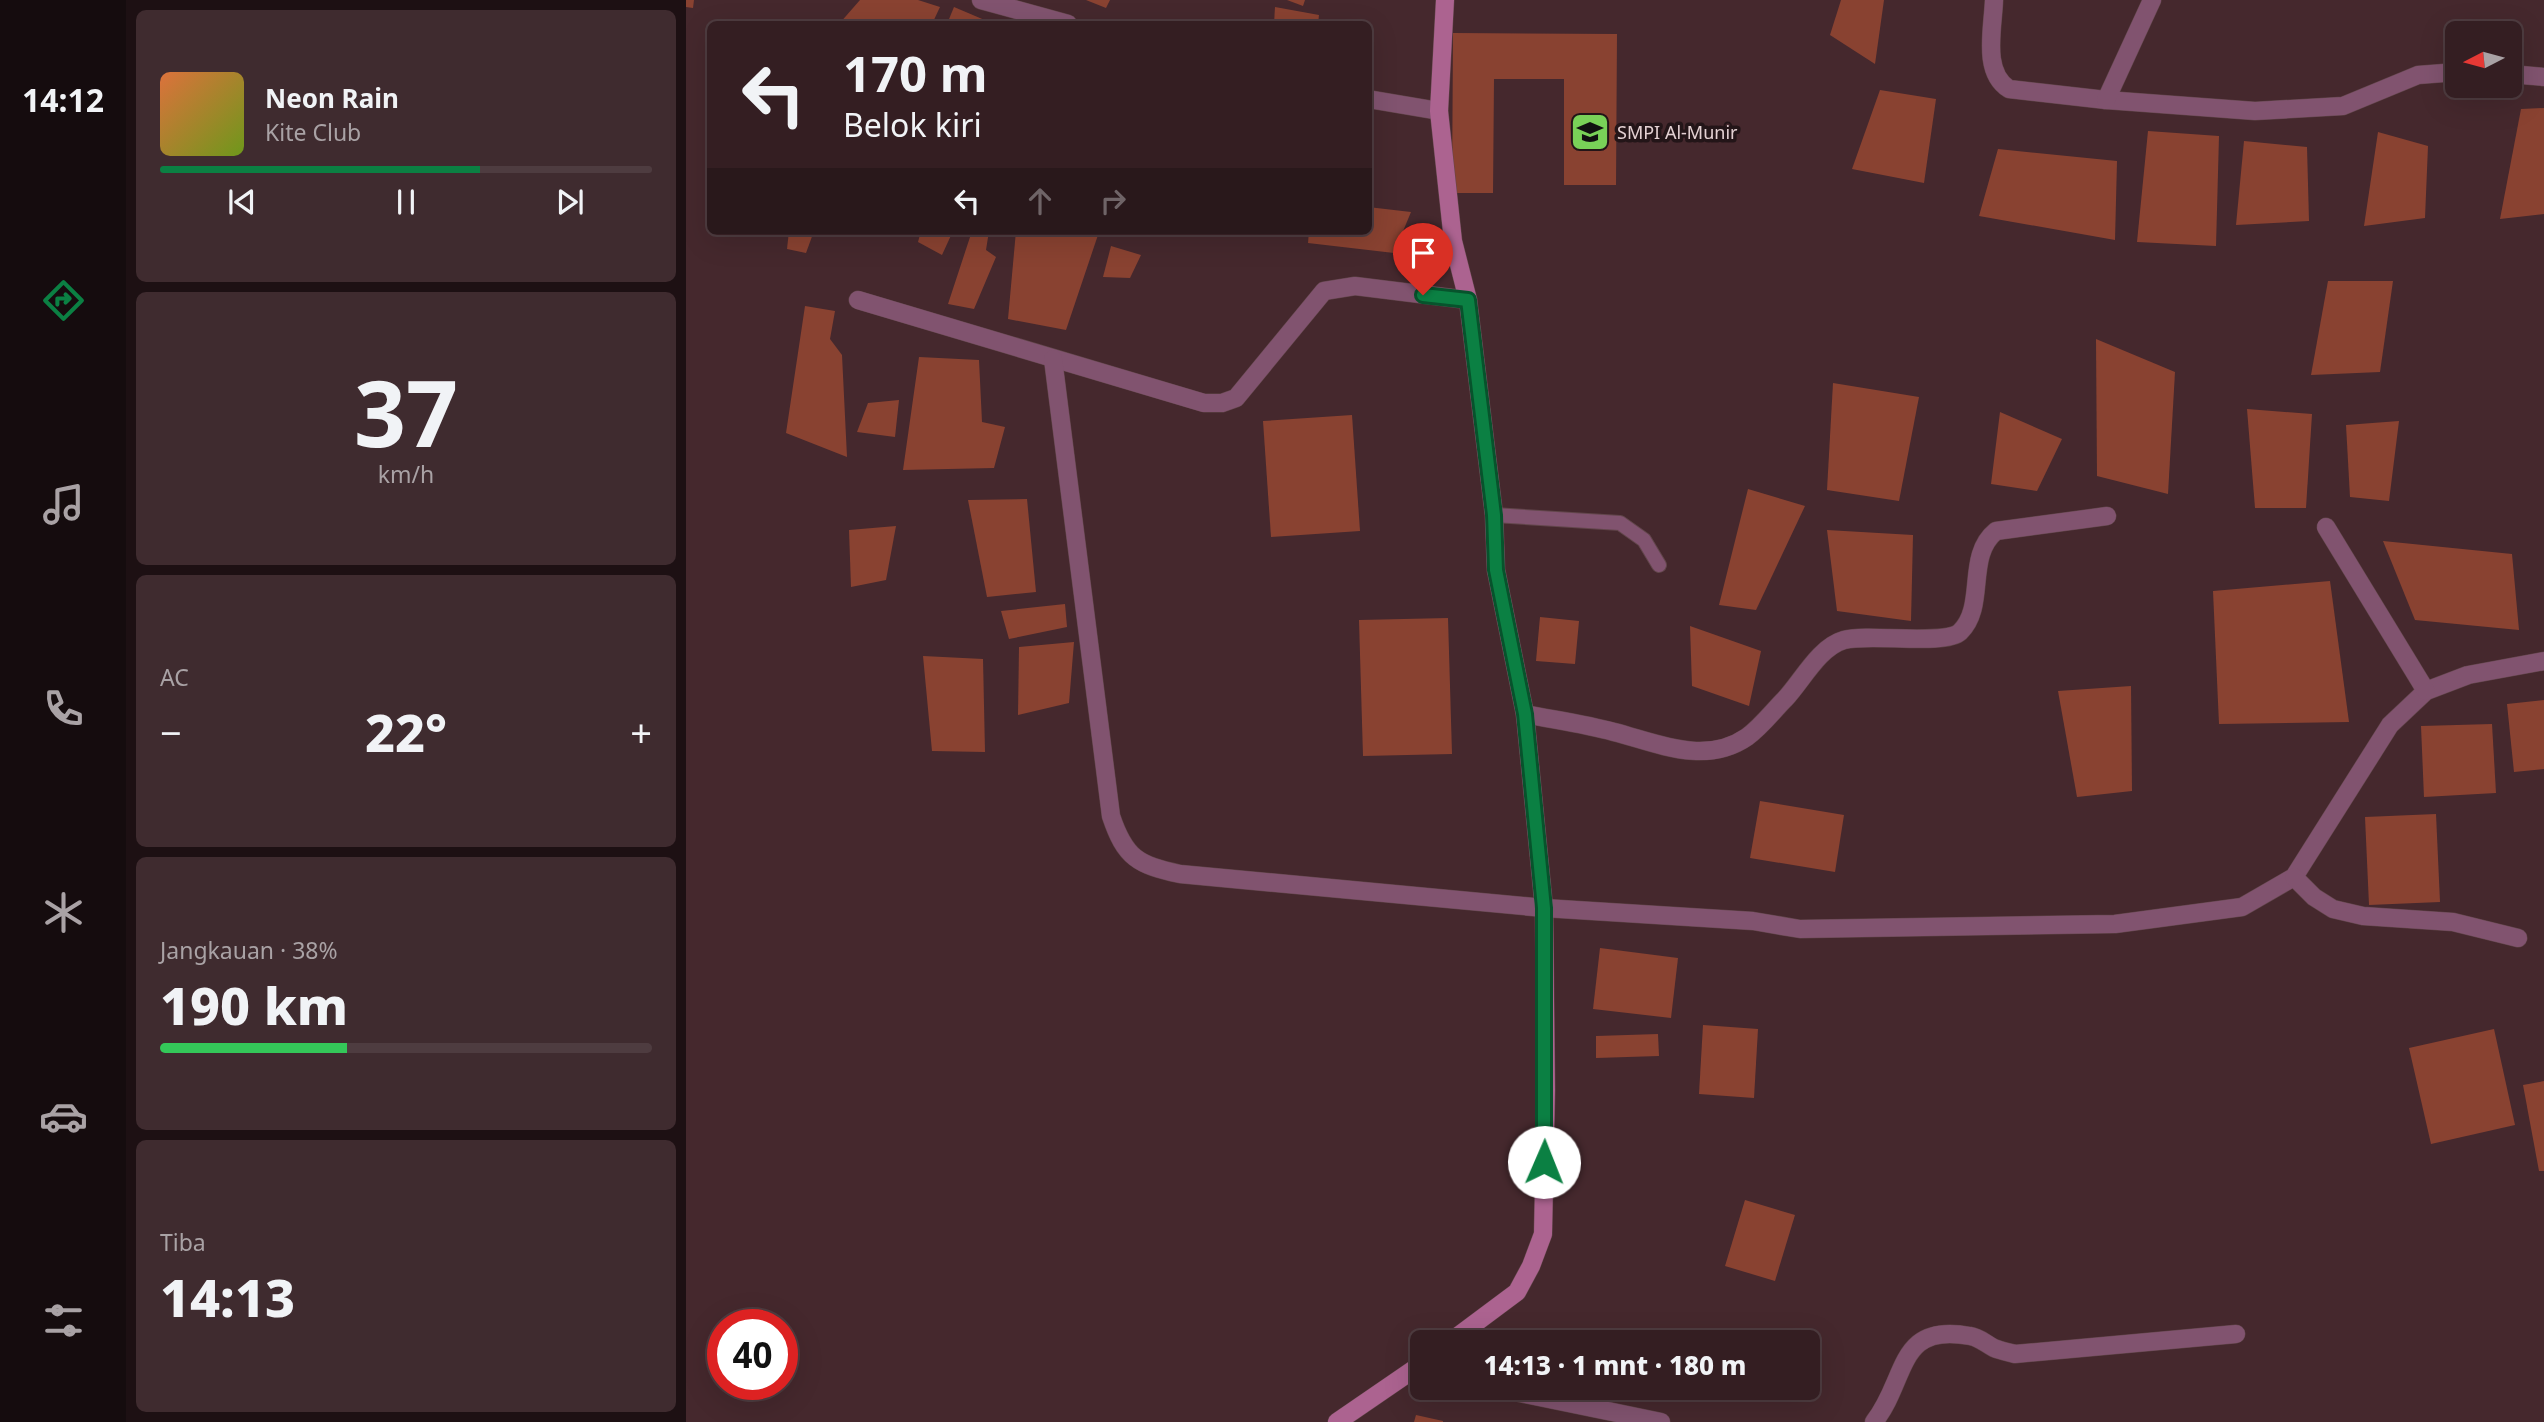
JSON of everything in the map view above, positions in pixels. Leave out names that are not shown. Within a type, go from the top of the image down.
[{"type":"street","points":[[981,0],[1057,21]]},
{"type":"street","points":[[1445,0],[1439,111],[1453,241],[1468,300],[1494,515],[1496,570],[1525,714],[1544,908],[1543,1234],[1531,1266],[1517,1292],[1466,1330]]},
{"type":"street","points":[[1994,0],[1992,68],[1997,81],[2010,89],[2106,100],[2255,111],[2335,107],[2418,75],[2445,73]]},
{"type":"street","points":[[2106,100],[2152,0]]},
{"type":"street","points":[[2522,75],[2544,77]]},
{"type":"street","points":[[1372,100],[1439,111]]},
{"type":"street","points":[[858,300],[1204,403],[1222,403],[1236,398],[1324,291],[1355,286],[1468,300]]},
{"type":"street","points":[[1054,359],[1111,816],[1119,842],[1142,866],[1180,874],[1544,908],[1754,921],[1800,929],[2115,924],[2242,907],[2294,877],[2390,725],[2426,691],[2468,675],[2544,662]]},
{"type":"street","points":[[1525,714],[1612,731],[1682,751],[1715,750],[1746,737],[1801,682],[1823,653],[1842,640],[1876,636],[1916,639],[1956,636],[1968,624],[1978,560],[1984,540],[1996,531],[2107,516]]},
{"type":"street","points":[[2326,527],[2426,691]]},
{"type":"street","points":[[2294,877],[2314,897],[2333,909],[2363,916],[2453,922],[2518,938]]},
{"type":"street","points":[[1874,1422],[1889,1402],[1910,1348],[1924,1337],[1947,1333],[1974,1336],[1995,1348],[2015,1353],[2236,1334]]},
{"type":"street","points":[[1337,1422],[1410,1373]]},
{"type":"street","points":[[1554,1400],[1661,1422]]},
{"type":"lane","points":[[1494,515],[1620,523],[1644,540],[1658,565]]},
{"type":"building","points":[[686,0],[694,0],[693,8],[686,7]]},
{"type":"building","points":[[860,0],[918,0],[940,7],[933,21],[842,21]]},
{"type":"building","points":[[1086,0],[1110,0],[1106,8]]},
{"type":"building","points":[[1287,0],[1305,0],[1303,6]]},
{"type":"building","points":[[1841,0],[1884,0],[1875,64],[1830,35]]},
{"type":"building","points":[[954,7],[987,21],[948,21]]},
{"type":"building","points":[[1275,7],[1319,15],[1318,21],[1274,21]]},
{"type":"building","name":"SMPI Al-Munir","points":[[1453,33],[1617,34],[1616,185],[1564,185],[1564,79],[1494,79],[1493,193],[1452,193]]},
{"type":"building","points":[[1880,90],[1936,99],[1924,183],[1852,169]]},
{"type":"building","points":[[2544,108],[2544,214],[2500,219],[2521,109]]},
{"type":"building","points":[[2148,131],[2219,136],[2216,246],[2137,242]]},
{"type":"building","points":[[2378,132],[2428,146],[2425,218],[2364,226]]},
{"type":"building","points":[[2244,141],[2307,147],[2309,221],[2236,225]]},
{"type":"building","points":[[1998,149],[2117,161],[2115,240],[1979,216]]},
{"type":"building","points":[[1372,207],[1411,212],[1394,253],[1308,243],[1309,235],[1372,235]]},
{"type":"building","points":[[789,235],[813,235],[806,253],[787,249]]},
{"type":"building","points":[[920,235],[951,235],[942,255],[918,242]]},
{"type":"building","points":[[971,235],[988,235],[986,250],[996,257],[974,309],[948,304]]},
{"type":"building","points":[[1016,235],[1098,235],[1066,330],[1008,319]]},
{"type":"building","points":[[1111,246],[1141,255],[1130,278],[1103,277]]},
{"type":"building","points":[[2328,281],[2393,281],[2380,372],[2311,375]]},
{"type":"building","points":[[805,306],[835,311],[830,339],[842,355],[847,457],[786,433]]},
{"type":"building","points":[[2096,339],[2175,372],[2168,494],[2097,476]]},
{"type":"building","points":[[919,357],[979,360],[982,422],[1005,427],[994,468],[903,470]]},
{"type":"building","points":[[1833,383],[1919,397],[1899,501],[1827,490]]},
{"type":"building","points":[[899,400],[895,437],[857,432],[868,403]]},
{"type":"building","points":[[2247,409],[2312,414],[2306,508],[2255,508]]},
{"type":"building","points":[[2000,412],[2062,439],[2037,491],[1991,484]]},
{"type":"building","points":[[1352,415],[1360,531],[1271,537],[1263,421]]},
{"type":"building","points":[[2399,421],[2389,501],[2350,497],[2346,425]]},
{"type":"building","points":[[1748,489],[1805,506],[1756,610],[1719,605]]},
{"type":"building","points":[[1027,499],[1036,592],[987,597],[968,500]]},
{"type":"building","points":[[896,526],[886,580],[851,587],[849,530]]},
{"type":"building","points":[[1827,530],[1913,535],[1911,621],[1837,611]]},
{"type":"building","points":[[2383,541],[2512,554],[2519,630],[2415,620]]},
{"type":"building","points":[[2330,581],[2349,722],[2219,724],[2213,591]]},
{"type":"building","points":[[1065,604],[1067,627],[1009,639],[1001,611]]},
{"type":"building","points":[[1540,617],[1579,621],[1575,664],[1536,661]]},
{"type":"building","points":[[1448,618],[1452,754],[1363,756],[1359,620]]},
{"type":"building","points":[[1690,626],[1761,651],[1749,706],[1692,686]]},
{"type":"building","points":[[1074,642],[1069,703],[1018,715],[1019,647]]},
{"type":"building","points":[[923,656],[983,659],[985,752],[932,751]]},
{"type":"building","points":[[2131,686],[2132,791],[2077,797],[2058,691]]},
{"type":"building","points":[[2544,700],[2544,769],[2514,772],[2507,704]]},
{"type":"building","points":[[2492,724],[2496,793],[2424,797],[2421,726]]},
{"type":"building","points":[[1760,801],[1844,815],[1835,872],[1750,858]]},
{"type":"building","points":[[2436,814],[2440,902],[2369,905],[2365,817]]},
{"type":"building","points":[[1600,948],[1678,958],[1671,1018],[1593,1009]]},
{"type":"building","points":[[1703,1025],[1758,1029],[1754,1098],[1699,1094]]},
{"type":"building","points":[[2494,1029],[2515,1125],[2431,1144],[2409,1048]]},
{"type":"building","points":[[1658,1034],[1659,1056],[1596,1058],[1596,1036]]},
{"type":"building","points":[[2544,1081],[2544,1171],[2539,1171],[2523,1085]]},
{"type":"building","points":[[1745,1200],[1795,1215],[1775,1281],[1725,1266]]},
{"type":"building","points":[[1416,1415],[1443,1421],[1443,1422],[1414,1422]]},
{"type":"place","name":"SMPI Al-Munir","points":[[1590,132]]},
{"type":"route","points":[[1423,295],[1468,300],[1494,515],[1496,570],[1525,714],[1544,908],[1544,1162]]}]
